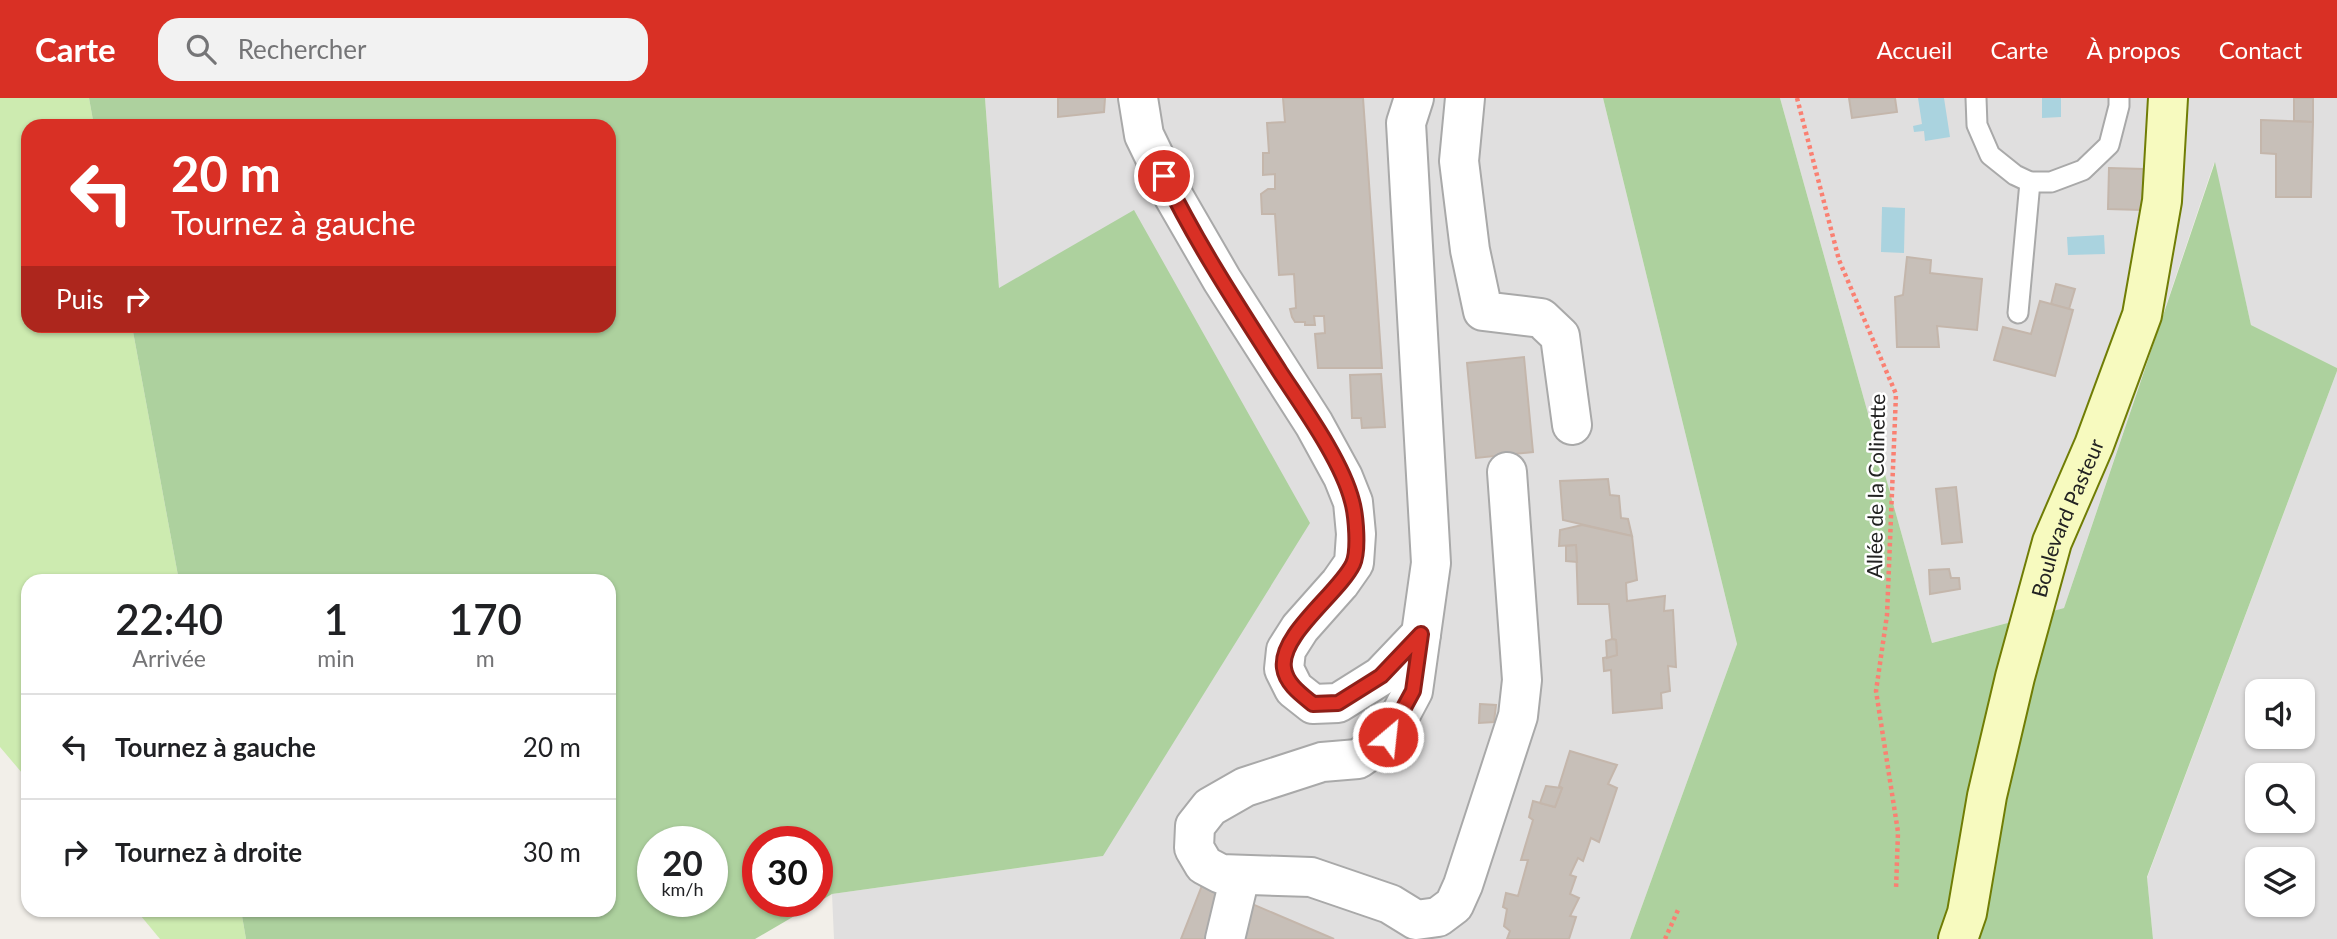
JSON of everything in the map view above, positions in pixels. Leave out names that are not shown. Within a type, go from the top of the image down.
[{"type":"main road","name":"Boulevard Pasteur","points":[[1958,939],[1967,913],[1987,796],[2015,677],[2052,542],[2094,445],[2142,315],[2162,201],[2168,98]]},
{"type":"street","points":[[1138,98],[1144,135],[1174,197],[1222,280],[1314,424],[1343,477],[1353,502],[1356,534],[1354,563],[1300,628],[1286,650],[1284,669],[1294,689],[1313,704],[1338,703],[1381,676],[1421,634]]},
{"type":"street","points":[[1414,98],[1406,123],[1431,563],[1413,691],[1388,737],[1358,760],[1322,762],[1258,782],[1210,807],[1195,826],[1194,848],[1204,865],[1221,874],[1311,877],[1390,904],[1416,920],[1438,917],[1454,905],[1463,885],[1518,716],[1522,680],[1507,472]]},
{"type":"street","points":[[1465,98],[1459,161],[1470,250],[1483,311],[1541,318],[1560,337],[1572,425]]},
{"type":"street","points":[[1225,939],[1240,876]]},
{"type":"lane","points":[[1976,98],[1977,125],[1990,155],[2015,175],[2030,182],[2051,183],[2084,170],[2109,145],[2119,98]]},
{"type":"lane","points":[[2018,313],[2030,182]]},
{"type":"path","name":"Allée de la Colinette","points":[[1797,98],[1839,260],[1895,394],[1888,602],[1876,691],[1898,832],[1896,889]]},
{"type":"path","points":[[1665,939],[1678,910]]},
{"type":"shaded area","points":[[985,98],[1603,98],[1737,644],[1630,939],[834,939],[833,894],[1103,856],[999,288]]},
{"type":"shaded area","points":[[1780,98],[2337,98],[2337,368],[2251,325],[2214,163],[2064,608],[1932,643]]},
{"type":"shaded area","points":[[2337,371],[2337,939],[2153,939],[2147,878]]},
{"type":"green space","points":[[0,98],[89,98],[93,119],[21,119],[21,333],[133,333],[178,574],[21,574],[21,772],[0,747]]},
{"type":"green space","points":[[89,98],[985,98],[999,288],[1134,210],[1310,523],[1103,856],[833,894],[833,826],[742,826],[742,917],[793,917],[755,939],[246,939],[242,917],[616,917],[616,574],[178,574],[133,333],[616,333],[616,119],[93,119]]},
{"type":"green space","points":[[1603,98],[1780,98],[1932,643],[2064,608],[2215,162],[2251,325],[2337,368],[2337,371],[2147,877],[2153,939],[1630,939],[1737,644]]},
{"type":"green space","points":[[142,917],[242,917],[246,939],[160,939]]},
{"type":"water","points":[[1918,98],[1944,98],[1950,137],[1925,141],[1924,131],[1914,132],[1913,126],[1922,124]]},
{"type":"water","points":[[2042,98],[2061,98],[2061,117],[2042,118]]},
{"type":"water","points":[[1882,207],[1905,208],[1904,253],[1881,252]]},
{"type":"water","points":[[2104,235],[2105,254],[2068,255],[2067,237]]},
{"type":"building","points":[[1058,98],[1105,98],[1104,112],[1058,117]]},
{"type":"building","points":[[1283,98],[1363,98],[1382,368],[1318,368],[1315,334],[1325,333],[1324,316],[1314,316],[1315,325],[1295,322],[1292,317],[1290,309],[1296,308],[1294,274],[1279,275],[1275,214],[1262,214],[1261,194],[1268,189],[1275,189],[1275,174],[1263,175],[1263,153],[1269,153],[1267,123],[1285,122]]},
{"type":"building","points":[[1849,98],[1895,98],[1897,112],[1852,118]]},
{"type":"building","points":[[2294,98],[2313,98],[2313,122],[2294,121]]},
{"type":"building","points":[[2261,120],[2313,122],[2311,197],[2276,197],[2276,154],[2261,153]]},
{"type":"building","points":[[2109,168],[2144,169],[2142,210],[2108,209]]},
{"type":"building","points":[[1907,257],[1931,260],[1930,273],[1982,279],[1977,330],[1937,326],[1939,347],[1897,347],[1895,297],[1903,295]]},
{"type":"building","points":[[2056,284],[2075,289],[2069,309],[2051,304]]},
{"type":"building","points":[[2040,301],[2073,310],[2055,376],[1994,360],[2003,327],[2031,334]]},
{"type":"building","points":[[1524,357],[1533,452],[1476,458],[1467,363]]},
{"type":"building","points":[[1381,374],[1385,427],[1362,428],[1361,418],[1352,418],[1350,375]]},
{"type":"building","points":[[1608,479],[1610,495],[1619,496],[1621,518],[1628,519],[1632,536],[1563,520],[1560,481]]},
{"type":"building","points":[[1956,487],[1962,542],[1942,544],[1936,489]]},
{"type":"building","points":[[1582,525],[1632,536],[1637,580],[1626,583],[1627,601],[1665,596],[1664,611],[1673,610],[1676,667],[1668,666],[1670,691],[1661,693],[1662,708],[1613,713],[1611,670],[1604,671],[1603,658],[1617,655],[1616,640],[1612,639],[1609,604],[1578,604],[1576,545],[1559,546],[1560,530]]},
{"type":"building","points":[[1576,545],[1577,562],[1566,561],[1566,546]]},
{"type":"building","points":[[1949,569],[1951,578],[1959,578],[1960,589],[1930,594],[1929,570]]},
{"type":"building","points":[[1616,640],[1617,655],[1607,658],[1606,641]]},
{"type":"building","points":[[1480,704],[1496,705],[1494,722],[1479,723]]},
{"type":"building","points":[[1570,751],[1617,765],[1608,784],[1617,788],[1599,842],[1591,838],[1583,861],[1578,858],[1570,875],[1576,877],[1570,894],[1579,898],[1570,916],[1576,917],[1569,939],[1507,939],[1510,931],[1504,926],[1507,909],[1503,907],[1506,893],[1518,896],[1528,860],[1521,860],[1533,820],[1529,817],[1533,801],[1555,807]]},
{"type":"building","points":[[1546,786],[1562,788],[1555,807],[1540,803]]},
{"type":"building","points":[[1203,883],[1334,939],[1181,939]]},
{"type":"route","points":[[1164,176],[1222,280],[1314,424],[1343,477],[1353,502],[1356,534],[1354,563],[1300,628],[1286,650],[1284,669],[1294,689],[1313,704],[1338,703],[1381,676],[1421,634],[1413,691],[1388,737]]}]
